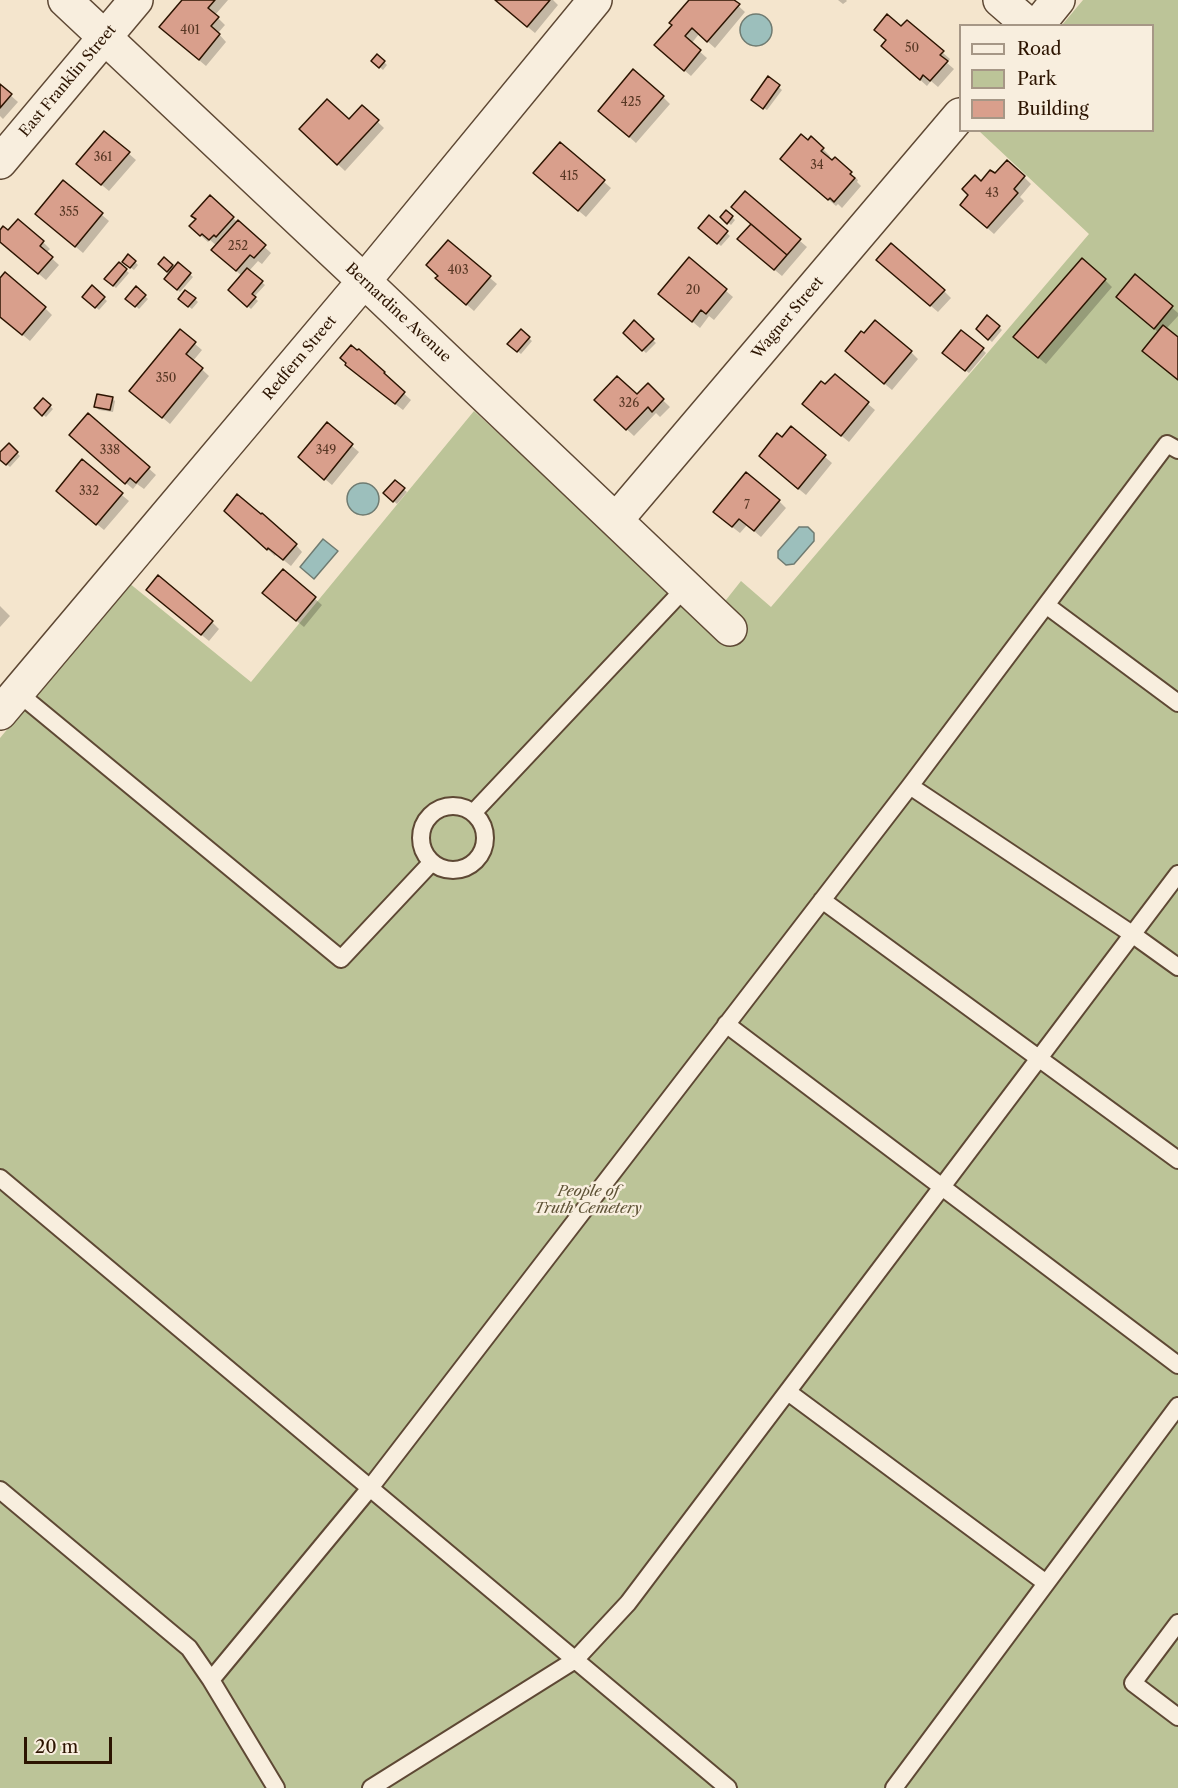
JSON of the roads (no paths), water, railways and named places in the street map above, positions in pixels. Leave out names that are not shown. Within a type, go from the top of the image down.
[{"type":"street","name":"Bernardine Avenue","points":[[64,0],[730,629]]},
{"type":"street","name":"East Franklin Street","points":[[0,162],[136,0]]},
{"type":"street","name":"Redfern Street","points":[[9,702],[364,281],[595,0]]},
{"type":"street","points":[[1000,0],[1028,24]]},
{"type":"street","points":[[1038,24],[1058,0]]},
{"type":"street","name":"Wagner Street","points":[[616,520],[959,116]]},
{"type":"lane","points":[[211,1680],[370,1488],[910,786],[1167,444],[1178,450]]},
{"type":"lane","points":[[473,813],[686,587]]},
{"type":"lane","points":[[1046,604],[1178,703]]},
{"type":"lane","points":[[9,702],[341,959],[432,862]]},
{"type":"lane","points":[[910,786],[1132,934],[1178,968]]},
{"type":"lane","points":[[457,806],[473,813],[480,821],[485,840],[478,859],[470,866],[460,870],[440,868],[432,862],[422,847],[423,829],[432,814],[440,809],[457,806]]},
{"type":"lane","points":[[371,1788],[575,1660],[628,1603],[1178,874]]},
{"type":"lane","points":[[822,900],[1178,1160]]},
{"type":"lane","points":[[726,1024],[1178,1365]]},
{"type":"lane","points":[[0,1178],[728,1788]]},
{"type":"lane","points":[[788,1392],[1046,1583]]},
{"type":"lane","points":[[894,1788],[1178,1406]]},
{"type":"lane","points":[[0,1490],[189,1648],[211,1680],[270,1784]]},
{"type":"lane","points":[[1178,1623],[1133,1683],[1178,1717]]},
{"type":"water","points":[[756,14],[767,19],[772,30],[767,41],[756,46],[745,41],[740,30],[745,19]]},
{"type":"water","points":[[363,483],[374,488],[379,499],[374,510],[363,515],[352,510],[347,499],[352,488]]},
{"type":"water","points":[[799,527],[808,527],[814,533],[814,541],[794,564],[786,565],[778,558],[778,551]]},
{"type":"water","points":[[323,539],[338,551],[314,579],[300,567]]},
{"type":"park label","name":"People of Truth Cemetery","points":[[588,1200]]}]
